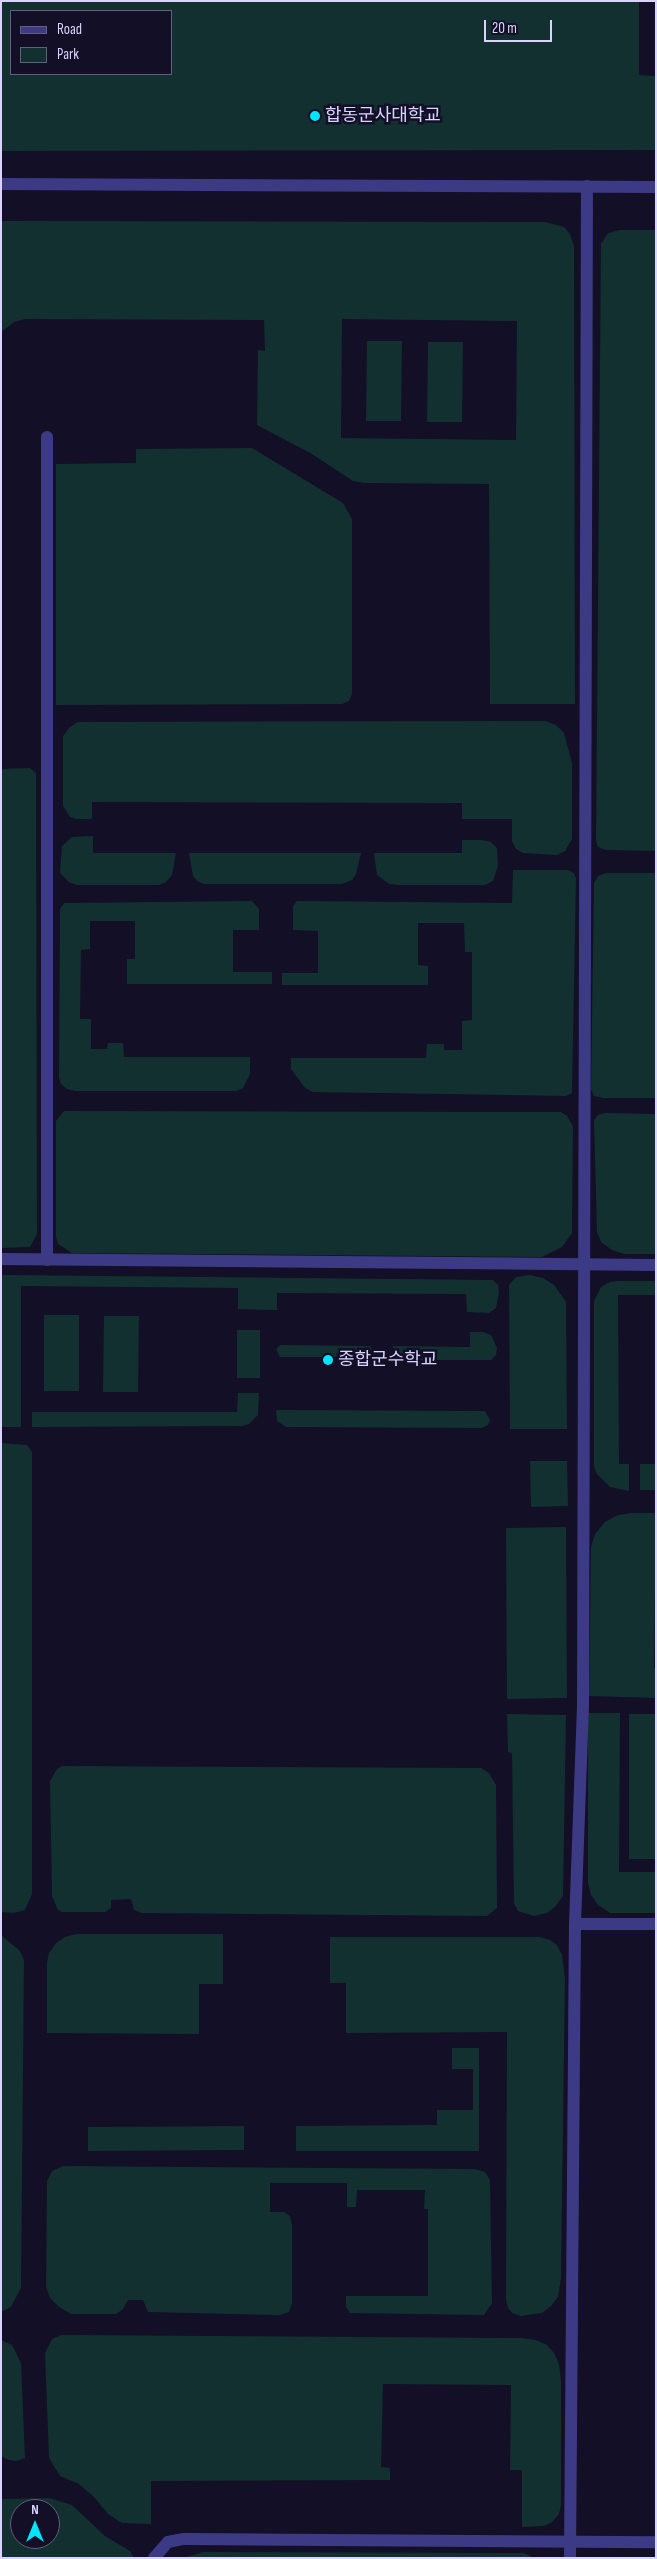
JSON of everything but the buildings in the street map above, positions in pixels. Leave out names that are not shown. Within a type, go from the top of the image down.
[{"type":"street","points":[[1,184],[656,187]]},
{"type":"street","points":[[570,2558],[575,1924],[583,1704],[587,186]]},
{"type":"street","points":[[47,437],[47,1260]]},
{"type":"street","points":[[1,1259],[656,1265]]},
{"type":"street","points":[[575,1924],[656,1924]]},
{"type":"street","points":[[154,2558],[168,2542],[184,2539],[656,2542]]},
{"type":"green space","name":"합동군사대학교","points":[[1,1],[639,1],[639,75],[656,76],[656,150],[1,151]]},
{"type":"green space","points":[[1,221],[545,222],[564,227],[570,234],[574,246],[575,704],[490,704],[489,484],[364,483],[353,481],[312,454],[257,425],[258,350],[265,351],[264,320],[25,319],[14,322],[1,332]],"holes":[[[342,319],[517,321],[516,440],[341,438]]]},
{"type":"green space","points":[[620,230],[656,230],[656,851],[605,850],[598,847],[596,841],[601,244],[608,233]]},
{"type":"green space","points":[[367,341],[402,341],[401,421],[366,421]]},
{"type":"green space","points":[[428,342],[463,342],[462,422],[427,422]]},
{"type":"green space","points":[[252,448],[343,503],[352,519],[352,694],[349,701],[342,704],[56,705],[56,464],[136,463],[136,449]]},
{"type":"green space","points":[[545,721],[556,725],[564,733],[572,763],[572,839],[565,851],[557,855],[523,853],[516,849],[512,841],[512,819],[462,819],[462,803],[92,802],[92,819],[70,817],[63,806],[63,736],[70,727],[78,722]]},
{"type":"green space","points":[[30,768],[36,773],[37,1234],[30,1247],[1,1248],[1,769]]},
{"type":"green space","points":[[93,836],[93,853],[176,853],[172,875],[166,882],[159,885],[77,885],[69,882],[60,873],[62,846],[72,837]]},
{"type":"green space","points":[[462,840],[491,842],[497,848],[498,866],[493,881],[485,885],[399,885],[389,884],[377,875],[374,853],[462,853]]},
{"type":"green space","points":[[189,853],[361,853],[356,874],[352,880],[342,884],[204,884],[197,881],[193,876]]},
{"type":"green space","points":[[513,870],[568,870],[574,873],[576,878],[572,1093],[566,1096],[313,1092],[305,1088],[291,1069],[291,1058],[426,1058],[427,1044],[444,1044],[444,1050],[462,1050],[462,1021],[472,1020],[472,952],[465,952],[464,923],[418,923],[418,965],[428,966],[428,985],[282,985],[282,973],[318,973],[318,931],[293,930],[293,906],[297,901],[512,903]]},
{"type":"green space","points":[[606,873],[656,873],[656,1098],[604,1098],[594,1096],[591,1089],[594,883],[598,876]]},
{"type":"green space","points":[[252,901],[259,909],[259,930],[233,930],[233,972],[272,972],[272,984],[127,984],[127,959],[135,959],[135,921],[90,921],[90,949],[81,950],[80,1019],[91,1019],[91,1049],[107,1049],[108,1043],[123,1043],[124,1057],[250,1057],[250,1074],[243,1088],[236,1091],[75,1091],[67,1089],[61,1084],[59,1078],[60,909],[64,903]]},
{"type":"green space","points":[[64,1111],[561,1112],[567,1116],[573,1126],[572,1233],[562,1247],[542,1257],[72,1253],[58,1244],[56,1237],[56,1121]]},
{"type":"green space","points":[[604,1113],[656,1114],[656,1254],[624,1254],[612,1250],[601,1242],[597,1232],[594,1120],[598,1115]]},
{"type":"green space","points":[[1,1275],[493,1280],[498,1285],[499,1292],[496,1308],[489,1313],[467,1312],[466,1294],[277,1293],[277,1310],[238,1309],[238,1288],[21,1286],[21,1427],[1,1427]]},
{"type":"green space","points":[[530,1275],[543,1278],[554,1285],[566,1302],[567,1429],[510,1429],[509,1285],[516,1277]]},
{"type":"green space","points":[[656,1281],[656,1295],[618,1295],[619,1464],[629,1464],[629,1491],[610,1487],[597,1474],[594,1467],[594,1301],[601,1287],[610,1282]]},
{"type":"green space","points":[[44,1315],[79,1315],[79,1391],[44,1391]]},
{"type":"green space","points":[[104,1316],[139,1316],[138,1392],[103,1392]]},
{"type":"green space","points":[[237,1330],[260,1330],[260,1378],[237,1378]]},
{"type":"green space","points":[[470,1332],[483,1332],[491,1335],[497,1348],[496,1355],[491,1360],[393,1360],[393,1346],[470,1347]]},
{"type":"green space","points":[[280,1345],[370,1346],[375,1352],[372,1357],[280,1357],[276,1349]]},
{"type":"green space","points":[[238,1393],[259,1393],[258,1415],[249,1424],[242,1426],[32,1427],[32,1412],[237,1412]]},
{"type":"green space","points":[[276,1410],[485,1411],[490,1420],[488,1425],[482,1428],[286,1427],[277,1421]]},
{"type":"green space","points":[[1,1443],[27,1445],[32,1452],[32,1894],[25,1910],[14,1913],[1,1912]]},
{"type":"green space","points":[[530,1461],[567,1461],[568,1506],[531,1507]]},
{"type":"green space","points":[[640,1464],[656,1464],[656,1490],[640,1490]]},
{"type":"green space","points":[[656,1513],[654,1668],[656,1668],[656,1698],[589,1696],[591,1547],[595,1534],[605,1522],[618,1515]]},
{"type":"green space","points":[[566,1527],[567,1698],[507,1699],[506,1528]]},
{"type":"green space","points":[[588,1713],[620,1713],[619,1872],[656,1872],[656,1913],[610,1913],[598,1905],[591,1895],[588,1883]]},
{"type":"green space","points":[[507,1714],[566,1715],[563,1896],[555,1907],[547,1913],[534,1916],[518,1911],[514,1903],[512,1753],[508,1752]]},
{"type":"green space","points":[[629,1714],[656,1714],[656,1859],[629,1859]]},
{"type":"green space","points":[[62,1766],[481,1768],[489,1773],[496,1785],[497,1908],[487,1916],[142,1913],[134,1910],[131,1899],[111,1900],[111,1908],[105,1912],[62,1912],[58,1910],[52,1896],[50,1781],[57,1769]]},
{"type":"green space","points":[[76,1934],[223,1934],[223,1984],[199,1984],[199,2034],[47,2033],[47,1962],[49,1953],[56,1943],[65,1937]]},
{"type":"green space","points":[[1,1935],[20,1951],[24,1960],[21,2288],[11,2307],[1,2312]]},
{"type":"green space","points":[[330,1937],[540,1937],[550,1940],[557,1945],[562,1955],[565,1978],[561,2278],[558,2297],[542,2313],[521,2316],[512,2313],[508,2308],[506,2300],[507,2032],[346,2033],[346,1983],[330,1983]]},
{"type":"green space","points":[[452,2048],[479,2048],[479,2151],[296,2151],[296,2126],[437,2125],[437,2110],[473,2110],[473,2069],[452,2069]]},
{"type":"green space","points":[[244,2126],[244,2150],[88,2151],[88,2127]]},
{"type":"green space","points":[[63,2166],[475,2169],[485,2172],[490,2180],[492,2303],[484,2315],[350,2313],[346,2307],[346,2296],[428,2296],[428,2209],[424,2209],[425,2190],[357,2190],[356,2207],[347,2207],[347,2183],[270,2183],[270,2212],[284,2212],[290,2216],[292,2225],[292,2303],[289,2312],[280,2315],[148,2312],[143,2300],[128,2300],[123,2309],[116,2314],[71,2314],[59,2307],[50,2298],[46,2287],[47,2181],[52,2171]]},
{"type":"green space","points":[[61,2335],[521,2338],[536,2340],[547,2345],[554,2353],[559,2364],[561,2381],[561,2505],[559,2514],[552,2522],[544,2526],[522,2527],[522,2470],[510,2470],[511,2385],[383,2384],[381,2467],[390,2468],[390,2480],[151,2481],[151,2524],[122,2523],[108,2514],[94,2497],[79,2484],[60,2476],[49,2458],[45,2353],[52,2339]]},
{"type":"green space","points":[[1,2340],[12,2345],[21,2363],[25,2458],[17,2461],[8,2460],[1,2456]]},
{"type":"green space","points":[[49,2498],[52,2499],[10,2499],[10,2549],[60,2549],[60,2501],[72,2505],[105,2536],[130,2551],[134,2558],[1,2558],[1,2499]]},
{"type":"green space","points":[[203,2552],[524,2553],[534,2558],[183,2558]]},
{"type":"place","name":"합동군사대학교","points":[[315,116]]},
{"type":"place","name":"종합군수학교","points":[[328,1360]]}]
